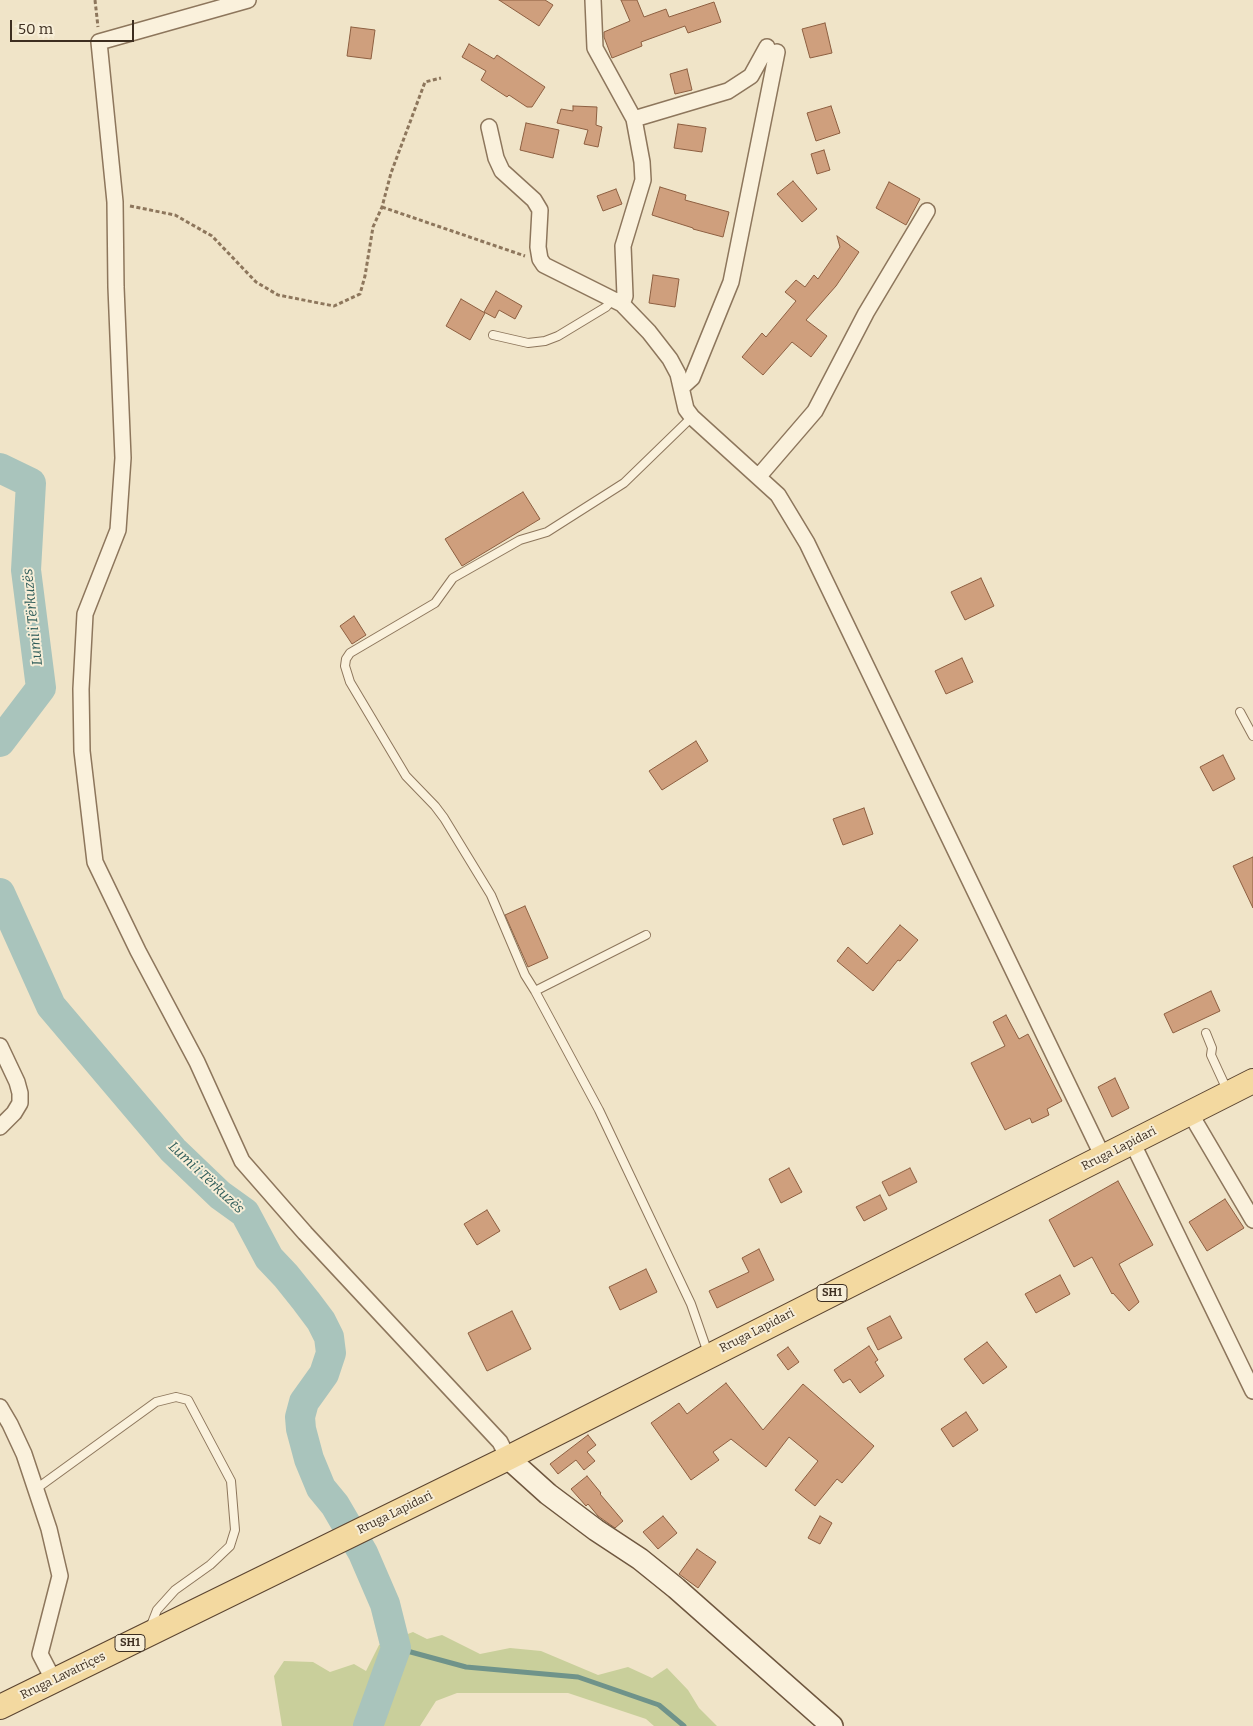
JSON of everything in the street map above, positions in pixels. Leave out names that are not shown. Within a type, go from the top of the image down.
[{"type":"main road","name":"Rruga Lapidari","points":[[260,1579],[508,1458],[1253,1081]]},
{"type":"main road","name":"Rruga Lavatriçes","points":[[0,1706],[260,1579]]},
{"type":"street","points":[[248,0],[99,42],[115,202],[116,286],[123,458],[118,530],[85,614],[81,689],[82,750],[96,862],[138,950],[197,1062],[242,1162],[305,1233],[500,1442],[508,1458],[548,1494],[596,1530],[640,1559],[676,1588],[832,1726]]},
{"type":"street","points":[[593,0],[594,48],[634,120],[643,180],[623,246],[626,296],[618,301]]},
{"type":"street","points":[[634,120],[728,91],[751,76],[772,50],[731,282],[692,378],[682,387]]},
{"type":"street","points":[[489,127],[496,158],[502,170],[534,200],[540,210],[538,247],[540,259],[544,265],[618,301],[649,332],[670,360],[682,387],[686,409],[692,417],[778,495],[807,543],[1103,1157]]},
{"type":"street","points":[[759,476],[815,411],[866,313],[927,211]]},
{"type":"street","points":[[0,1046],[17,1082],[20,1093],[20,1103],[14,1113],[0,1127]]},
{"type":"street","points":[[1190,1113],[1253,1220]]},
{"type":"street","points":[[1132,1142],[1253,1391]]},
{"type":"street","points":[[0,1407],[24,1454],[49,1529],[60,1576],[40,1654],[54,1681]]},
{"type":"lane","points":[[493,336],[528,342],[545,341],[558,336],[618,301]]},
{"type":"lane","points":[[692,417],[624,483],[547,532],[520,540],[453,578],[435,603],[350,653],[346,659],[347,674],[350,682],[406,776],[439,812],[491,895],[525,975],[535,990],[611,1136],[691,1304],[709,1355]]},
{"type":"lane","points":[[1240,712],[1253,736]]},
{"type":"lane","points":[[535,990],[646,935]]},
{"type":"lane","points":[[1206,1033],[1212,1048],[1211,1055],[1229,1093]]},
{"type":"lane","points":[[36,1489],[156,1402],[176,1397],[188,1400],[231,1481],[235,1530],[230,1546],[210,1565],[176,1590],[157,1610],[147,1635]]},
{"type":"path","points":[[95,0],[99,42]]},
{"type":"path","points":[[115,202],[175,215],[212,236],[256,282],[278,295],[334,306],[360,294],[366,276],[373,227],[382,207],[391,173],[425,82],[441,78]]},
{"type":"path","points":[[382,207],[529,257],[540,259]]},
{"type":"green space","points":[[413,1632],[427,1639],[442,1635],[480,1654],[510,1648],[541,1651],[598,1675],[628,1667],[652,1678],[667,1668],[688,1690],[699,1708],[717,1726],[654,1726],[646,1719],[568,1693],[457,1693],[436,1701],[420,1726],[282,1726],[274,1676],[284,1661],[313,1662],[330,1672],[354,1664],[366,1671],[379,1645]]},
{"type":"building","points":[[499,0],[545,0],[553,5],[539,26]]},
{"type":"building","points":[[621,0],[637,0],[644,17],[666,9],[669,17],[714,2],[721,22],[688,33],[685,26],[641,42],[642,46],[612,58],[604,32],[630,21]]},
{"type":"building","points":[[825,23],[832,53],[810,58],[802,29]]},
{"type":"building","points":[[351,27],[375,30],[371,59],[347,56]]},
{"type":"building","points":[[469,44],[494,59],[497,55],[545,87],[532,107],[527,107],[509,95],[507,97],[481,80],[486,71],[462,57]]},
{"type":"building","points":[[687,69],[692,90],[675,94],[670,74]]},
{"type":"building","points":[[573,106],[597,107],[596,125],[602,127],[598,147],[584,144],[588,130],[557,123],[561,109],[573,111]]},
{"type":"building","points":[[831,106],[840,133],[816,141],[807,113]]},
{"type":"building","points":[[526,123],[559,130],[553,158],[520,150]]},
{"type":"building","points":[[678,124],[706,128],[702,152],[674,148]]},
{"type":"building","points":[[824,150],[830,170],[817,174],[811,154]]},
{"type":"building","points":[[793,181],[817,209],[802,222],[777,194]]},
{"type":"building","points":[[889,182],[920,199],[906,225],[876,208]]},
{"type":"building","points":[[660,187],[686,195],[685,200],[729,212],[723,237],[652,215]]},
{"type":"building","points":[[616,189],[622,204],[603,211],[597,196]]},
{"type":"building","points":[[837,236],[859,252],[836,286],[806,320],[827,336],[811,357],[792,342],[763,375],[742,357],[762,333],[766,337],[796,301],[785,292],[796,280],[805,287],[814,275],[818,279],[840,247]]},
{"type":"building","points":[[653,275],[679,279],[675,307],[649,303]]},
{"type":"building","points":[[496,291],[522,306],[515,319],[499,310],[495,318],[484,312]]},
{"type":"building","points":[[461,299],[485,313],[470,340],[446,326]]},
{"type":"building","points":[[523,492],[540,519],[462,566],[445,539]]},
{"type":"building","points":[[981,578],[994,606],[965,620],[951,592]]},
{"type":"building","points":[[354,616],[366,635],[352,644],[340,626]]},
{"type":"building","points":[[962,658],[973,682],[946,694],[935,671]]},
{"type":"building","points":[[696,741],[708,761],[662,790],[649,771]]},
{"type":"building","points":[[1223,755],[1235,779],[1213,791],[1200,767]]},
{"type":"building","points":[[864,808],[873,834],[843,845],[833,819]]},
{"type":"building","points":[[1253,857],[1253,908],[1233,866]]},
{"type":"building","points":[[525,906],[548,958],[528,967],[505,915]]},
{"type":"building","points":[[900,925],[918,940],[900,961],[898,960],[873,991],[837,961],[848,947],[867,964]]},
{"type":"building","points":[[1211,991],[1220,1011],[1173,1033],[1164,1014]]},
{"type":"building","points":[[1006,1015],[1019,1039],[1028,1034],[1062,1101],[1047,1109],[1049,1115],[1032,1123],[1030,1118],[1005,1130],[971,1063],[1005,1046],[993,1022]]},
{"type":"building","points":[[1115,1078],[1129,1108],[1112,1117],[1098,1087]]},
{"type":"building","points":[[789,1168],[802,1192],[781,1203],[769,1179]]},
{"type":"building","points":[[910,1168],[917,1182],[889,1196],[882,1182]]},
{"type":"building","points":[[1118,1181],[1153,1245],[1119,1264],[1139,1302],[1129,1311],[1112,1294],[1092,1257],[1074,1267],[1049,1220]]},
{"type":"building","points":[[880,1195],[887,1209],[864,1221],[856,1207]]},
{"type":"building","points":[[1225,1199],[1244,1228],[1207,1251],[1189,1222]]},
{"type":"building","points":[[487,1210],[500,1231],[477,1245],[464,1224]]},
{"type":"building","points":[[759,1249],[774,1280],[717,1308],[709,1291],[749,1272],[742,1258]]},
{"type":"building","points":[[646,1269],[657,1292],[620,1310],[609,1287]]},
{"type":"building","points":[[1060,1275],[1070,1294],[1036,1313],[1025,1294]]},
{"type":"building","points":[[512,1311],[531,1349],[487,1371],[468,1333]]},
{"type":"building","points":[[890,1316],[902,1338],[878,1350],[867,1328]]},
{"type":"building","points":[[987,1342],[1007,1367],[983,1384],[964,1359]]},
{"type":"building","points":[[869,1346],[878,1360],[875,1362],[884,1376],[860,1393],[850,1379],[843,1383],[834,1370]]},
{"type":"building","points":[[788,1347],[799,1362],[788,1370],[777,1355]]},
{"type":"building","points":[[726,1383],[763,1430],[803,1384],[874,1446],[842,1483],[837,1479],[815,1506],[795,1490],[818,1461],[789,1437],[766,1467],[731,1439],[713,1452],[719,1460],[691,1480],[651,1423],[679,1403],[687,1414]]},
{"type":"building","points":[[966,1412],[978,1430],[953,1447],[941,1429]]},
{"type":"building","points":[[588,1435],[596,1445],[587,1452],[595,1461],[584,1470],[576,1460],[558,1474],[550,1464]]},
{"type":"building","points":[[587,1476],[623,1521],[615,1528],[598,1516],[588,1504],[586,1506],[571,1489]]},
{"type":"building","points":[[663,1516],[677,1533],[658,1549],[643,1532]]},
{"type":"building","points":[[820,1516],[832,1523],[820,1544],[808,1538]]},
{"type":"building","points":[[697,1549],[716,1562],[698,1588],[679,1574]]},
{"type":"waterway","name":"Lumi i Tërkuzës","points":[[0,468],[31,483],[26,570],[41,688],[0,742]]},
{"type":"waterway","name":"Lumi i Tërkuzës","points":[[0,893],[51,1006],[173,1150],[220,1195],[245,1213],[269,1258],[306,1301],[321,1321],[329,1337],[331,1353],[324,1374],[304,1402],[300,1417],[301,1429],[309,1459],[321,1488],[335,1505],[363,1553],[385,1604],[396,1648],[368,1726]]},
{"type":"waterway","points":[[396,1648],[466,1667],[578,1677],[659,1705],[684,1726]]}]
